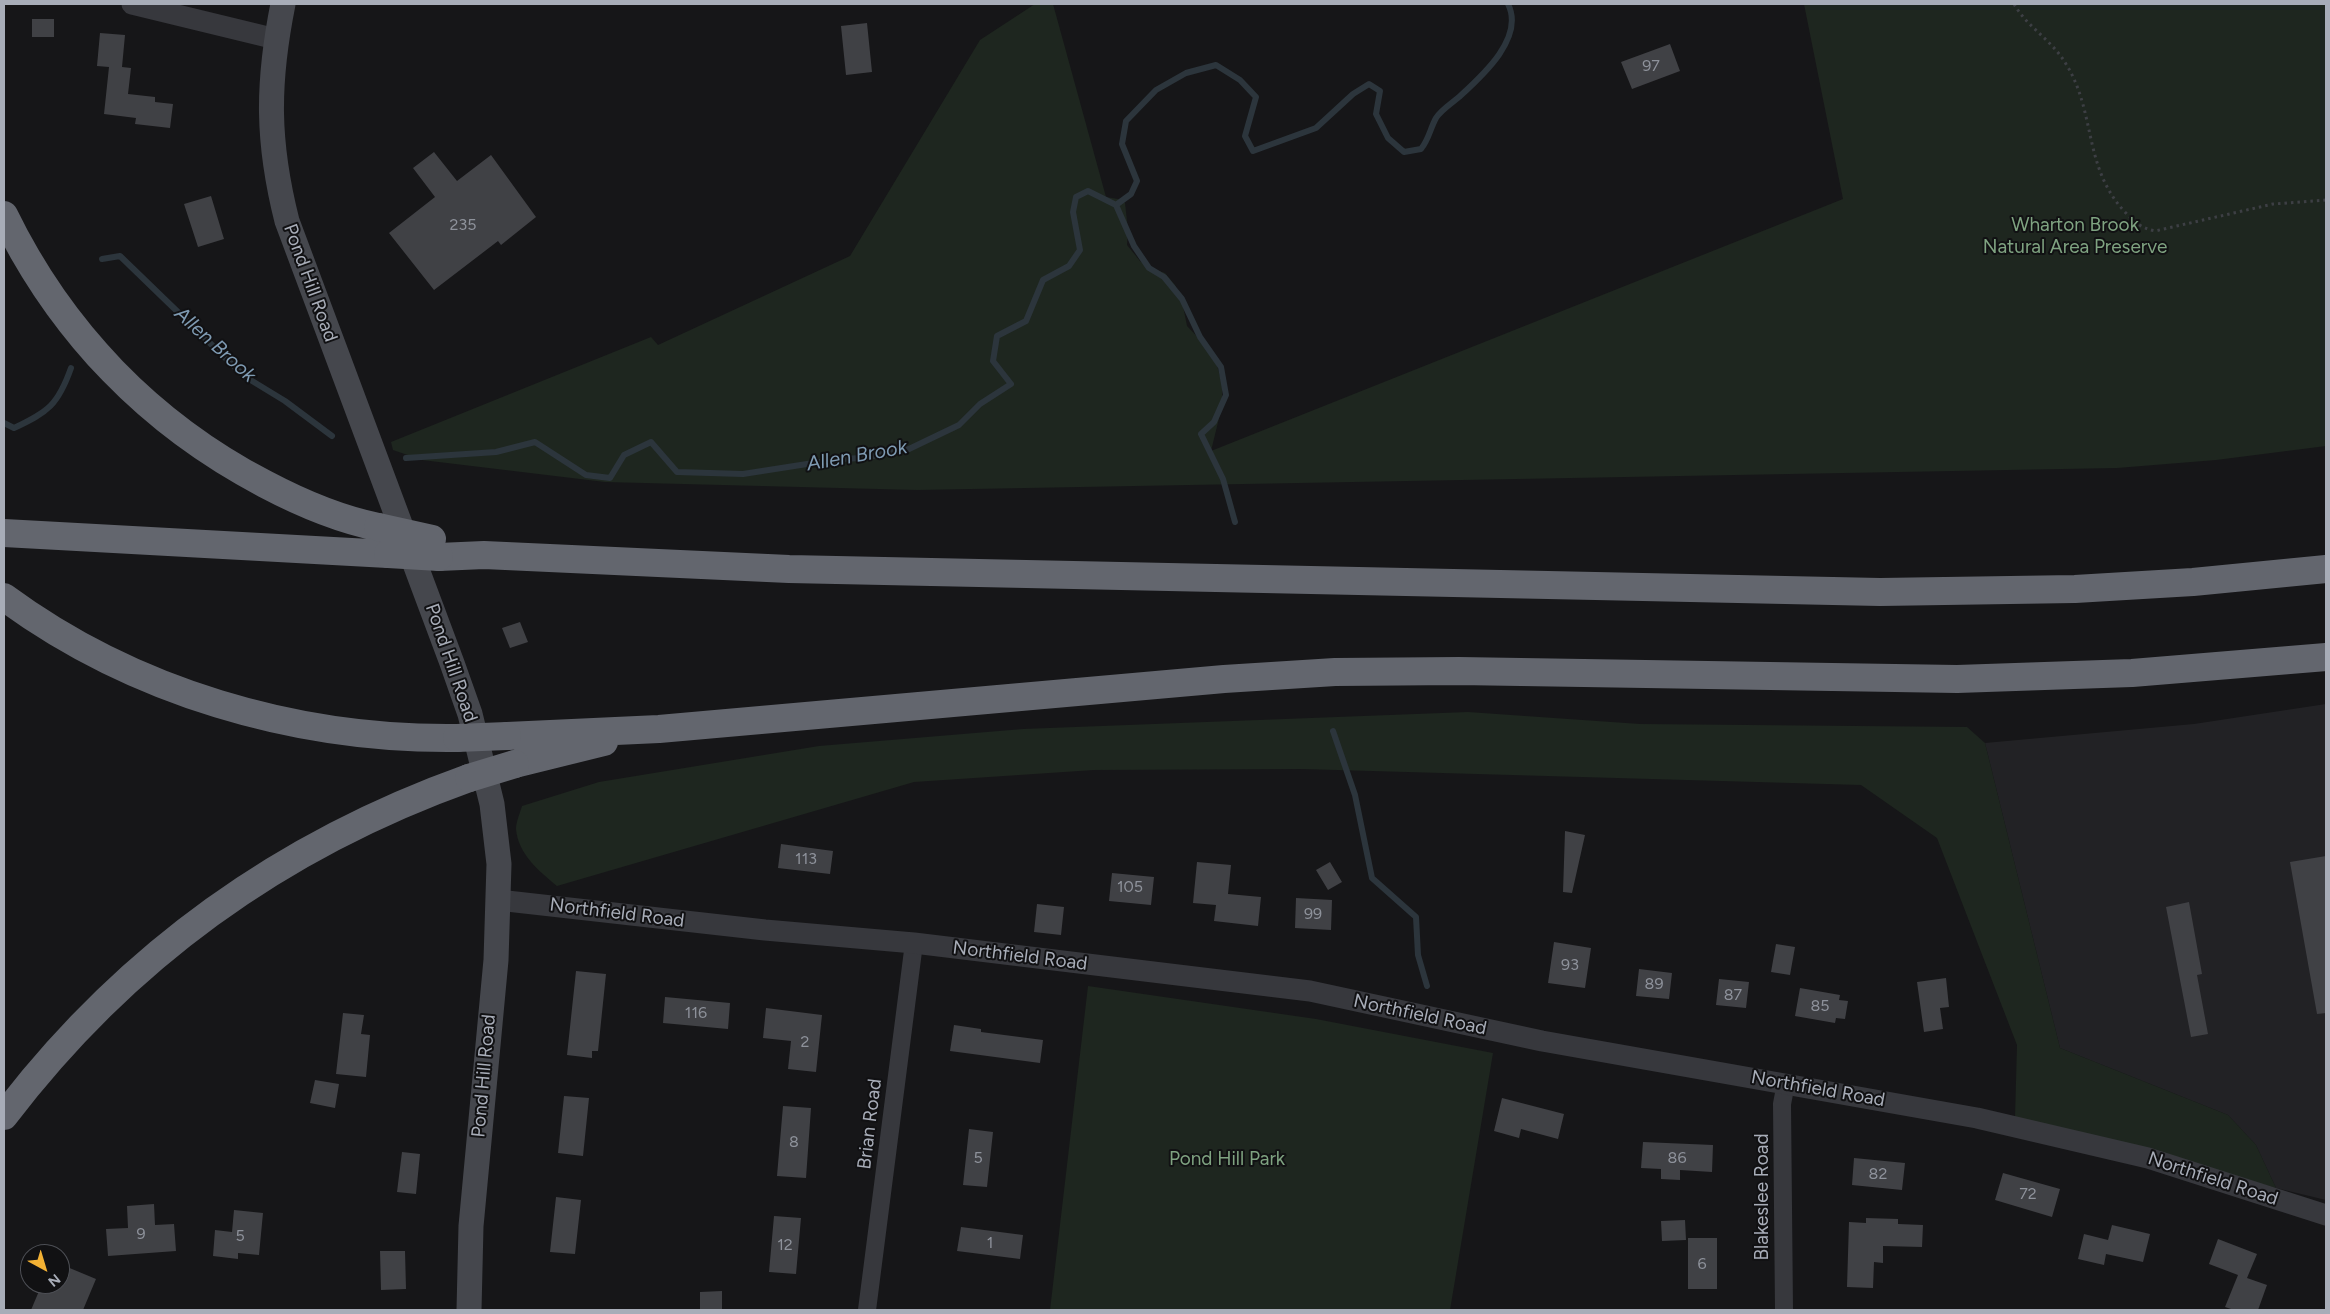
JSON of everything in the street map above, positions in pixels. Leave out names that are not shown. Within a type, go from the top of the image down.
[{"type":"highway","points":[[4,215],[34,272],[75,330],[106,366],[152,410],[198,444],[262,483],[326,512],[378,527],[436,548],[484,555],[789,569],[1880,592],[2084,588],[2193,582],[2326,569]]},
{"type":"highway","points":[[4,533],[388,554],[436,548]]},
{"type":"highway","points":[[12,603],[54,631],[113,663],[173,688],[225,706],[297,724],[340,731],[399,737],[457,738],[659,728],[1224,679],[1335,672],[1459,670],[1966,679],[2132,674],[2326,657]]},
{"type":"highway","points":[[4,1116],[58,1050],[102,1004],[149,961],[210,912],[265,874],[337,833],[395,806],[469,778],[515,764],[659,728]]},
{"type":"main road","name":"Pond Hill Road","points":[[283,4],[271,76],[270,122],[275,170],[280,194],[295,248],[470,714],[492,804],[499,864],[496,960],[471,1226],[469,1310]]},
{"type":"street","points":[[132,4],[276,39]]},
{"type":"street","name":"Northfield Road","points":[[498,900],[765,930],[914,943],[1310,991],[1542,1041],[1977,1118],[2148,1158],[2326,1215]]},
{"type":"street","name":"Brian Road","points":[[867,1310],[914,943]]},
{"type":"street","name":"Blakeslee Road","points":[[1784,1310],[1782,1104],[1786,1083]]},
{"type":"path","points":[[2014,4],[2033,28],[2052,43],[2067,64],[2083,103],[2090,143],[2101,178],[2116,202],[2142,228],[2155,231],[2273,204],[2326,200]]},
{"type":"shaded area","points":[[2326,704],[2326,1200],[2276,1188],[2256,1145],[2228,1115],[2060,1048],[1985,743],[2194,724]]},
{"type":"green space","name":"Wharton Brook Natural Area Preserve","points":[[1035,4],[1053,4],[1106,197],[1118,199],[1125,203],[1128,230],[1127,245],[1140,261],[1150,268],[1165,273],[1175,285],[1182,301],[1187,326],[1211,351],[1216,362],[1222,383],[1222,406],[1211,451],[1843,199],[1804,4],[2326,4],[2326,446],[2216,460],[2117,468],[917,490],[605,482],[422,460],[393,450],[391,442],[651,337],[658,345],[850,256],[980,40]]},
{"type":"green space","points":[[1468,712],[1640,724],[1967,727],[1985,743],[2060,1048],[2228,1115],[2256,1145],[2276,1188],[2015,1118],[2017,1045],[1937,838],[1861,785],[1302,769],[1094,770],[914,782],[557,886],[530,861],[521,846],[516,829],[522,806],[599,782],[819,746],[1023,729]]},
{"type":"green space","name":"Pond Hill Park","points":[[1088,986],[1316,1019],[1493,1053],[1450,1310],[1050,1310]]},
{"type":"building","points":[[32,19],[54,19],[54,37],[32,37]]},
{"type":"building","points":[[867,23],[872,72],[846,75],[841,26]]},
{"type":"building","points":[[100,33],[125,35],[122,67],[131,68],[128,94],[155,97],[155,102],[173,104],[170,128],[135,124],[136,118],[104,114],[109,67],[97,66]]},
{"type":"building","points":[[1670,44],[1680,71],[1632,89],[1621,62]]},
{"type":"building","points":[[434,152],[457,181],[491,155],[536,217],[501,245],[498,241],[434,290],[389,233],[435,197],[413,168]]},
{"type":"building","points":[[211,196],[224,239],[198,247],[184,204]]},
{"type":"building","points":[[520,622],[528,642],[510,648],[502,628]]},
{"type":"building","points":[[1565,831],[1585,835],[1572,893],[1563,892]]},
{"type":"building","points":[[781,844],[833,851],[830,874],[778,868]]},
{"type":"building","points":[[2326,856],[2326,1013],[2317,1014],[2290,862]]},
{"type":"building","points":[[1197,862],[1231,865],[1228,894],[1261,897],[1258,926],[1214,921],[1216,905],[1193,903]]},
{"type":"building","points":[[1330,862],[1342,882],[1328,890],[1316,870]]},
{"type":"building","points":[[1112,873],[1154,877],[1151,905],[1109,901]]},
{"type":"building","points":[[1296,898],[1332,900],[1331,930],[1295,928]]},
{"type":"building","points":[[2189,902],[2202,974],[2197,975],[2208,1034],[2191,1037],[2166,907]]},
{"type":"building","points":[[1037,904],[1064,907],[1061,935],[1034,932]]},
{"type":"building","points":[[1554,942],[1591,948],[1585,988],[1548,983]]},
{"type":"building","points":[[1776,944],[1795,947],[1790,975],[1771,972]]},
{"type":"building","points":[[1639,969],[1672,973],[1669,999],[1636,996]]},
{"type":"building","points":[[576,971],[606,974],[598,1051],[592,1051],[592,1058],[567,1055]]},
{"type":"building","points":[[1946,978],[1949,1007],[1940,1008],[1943,1029],[1924,1032],[1917,982]]},
{"type":"building","points":[[1719,979],[1749,982],[1746,1008],[1716,1005]]},
{"type":"building","points":[[1800,988],[1840,995],[1839,1000],[1848,1001],[1845,1019],[1836,1018],[1835,1023],[1795,1016]]},
{"type":"building","points":[[665,997],[730,1003],[728,1029],[663,1023]]},
{"type":"building","points":[[766,1008],[822,1015],[816,1072],[788,1069],[791,1041],[763,1038]]},
{"type":"building","points":[[343,1013],[364,1015],[361,1034],[370,1035],[366,1077],[336,1074]]},
{"type":"building","points":[[954,1025],[981,1029],[981,1032],[1043,1040],[1040,1063],[950,1051]]},
{"type":"building","points":[[315,1080],[339,1084],[335,1108],[310,1103]]},
{"type":"building","points":[[564,1096],[589,1098],[583,1156],[558,1153]]},
{"type":"building","points":[[1502,1098],[1564,1114],[1558,1139],[1521,1129],[1519,1138],[1494,1131]]},
{"type":"building","points":[[783,1106],[811,1108],[806,1178],[777,1176]]},
{"type":"building","points":[[969,1129],[993,1132],[987,1187],[963,1185]]},
{"type":"building","points":[[1643,1142],[1713,1145],[1712,1172],[1680,1170],[1680,1180],[1661,1179],[1661,1169],[1641,1168]]},
{"type":"building","points":[[402,1152],[420,1154],[416,1194],[397,1192]]},
{"type":"building","points":[[1854,1158],[1905,1163],[1902,1190],[1852,1185]]},
{"type":"building","points":[[2003,1173],[2060,1189],[2052,1217],[1995,1200]]},
{"type":"building","points":[[556,1197],[581,1200],[575,1254],[550,1252]]},
{"type":"building","points":[[154,1204],[155,1225],[174,1224],[176,1251],[108,1256],[106,1229],[128,1228],[127,1206]]},
{"type":"building","points":[[234,1210],[263,1213],[259,1255],[238,1253],[238,1259],[213,1256],[215,1230],[232,1232]]},
{"type":"building","points":[[774,1216],[801,1218],[796,1274],[769,1272]]},
{"type":"building","points":[[1866,1218],[1898,1219],[1898,1224],[1923,1225],[1922,1247],[1883,1246],[1883,1263],[1874,1262],[1873,1288],[1847,1287],[1849,1222],[1866,1223]]},
{"type":"building","points":[[1685,1220],[1686,1240],[1662,1241],[1661,1221]]},
{"type":"building","points":[[2112,1225],[2150,1234],[2143,1262],[2106,1254],[2104,1265],[2078,1259],[2084,1234],[2108,1240]]},
{"type":"building","points":[[961,1227],[1023,1235],[1020,1259],[957,1251]]},
{"type":"building","points":[[1688,1238],[1717,1238],[1717,1289],[1688,1289]]},
{"type":"building","points":[[2218,1239],[2257,1254],[2247,1278],[2267,1285],[2258,1310],[2234,1310],[2225,1307],[2238,1275],[2209,1264]]},
{"type":"building","points":[[380,1251],[405,1251],[406,1289],[381,1290]]},
{"type":"building","points":[[70,1268],[96,1279],[83,1310],[31,1310],[38,1294],[70,1294]]},
{"type":"building","points":[[722,1291],[722,1310],[700,1310],[700,1292]]},
{"type":"waterway","name":"Allen Brook","points":[[406,458],[496,452],[535,442],[586,475],[610,478],[624,455],[651,442],[677,472],[743,474],[839,459],[863,458],[909,449],[959,425],[980,404],[1011,384],[993,361],[997,336],[1026,321],[1043,280],[1069,266],[1080,250],[1073,212],[1076,197],[1088,191],[1116,205],[1131,194],[1137,181],[1122,144],[1126,121],[1156,90],[1186,73],[1216,65],[1240,80],[1256,97],[1245,136],[1253,151],[1316,128],[1353,94],[1369,84],[1380,91],[1376,114],[1388,138],[1404,152],[1421,149],[1438,115],[1479,78],[1506,43],[1511,30],[1512,17],[1508,4]]},
{"type":"waterway","points":[[1116,205],[1134,246],[1149,268],[1164,277],[1182,299],[1200,337],[1221,367],[1226,395],[1214,422],[1201,434],[1223,479],[1235,522]]},
{"type":"waterway","name":"Allen Brook","points":[[102,259],[120,256],[244,376],[285,401],[332,436]]},
{"type":"waterway","name":"Allen Brook","points":[[4,423],[14,428],[44,412],[61,391],[71,368]]},
{"type":"waterway","points":[[1333,731],[1355,795],[1372,878],[1416,917],[1418,955],[1427,986]]}]
